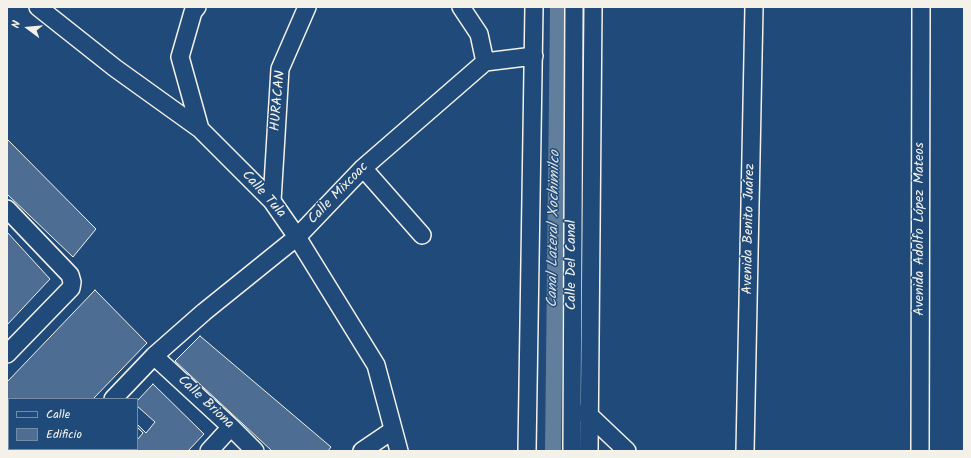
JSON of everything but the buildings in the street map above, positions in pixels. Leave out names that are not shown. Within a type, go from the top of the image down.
[{"type":"street","name":"Calle Tula","points":[[38,7],[115,68],[200,129],[272,201],[297,237],[376,365],[399,451]]},
{"type":"street","points":[[197,7],[193,12],[180,57],[200,129]]},
{"type":"street","name":"HURACAN","points":[[272,201],[280,69],[307,7]]},
{"type":"street","points":[[461,7],[479,34],[485,62],[534,56]]},
{"type":"street","points":[[527,451],[534,7]]},
{"type":"street","name":"Calle Del Canal","points":[[572,451],[574,7]]},
{"type":"street","points":[[589,451],[593,7]]},
{"type":"street","name":"Avenida Benito Juárez","points":[[745,451],[754,7]]},
{"type":"street","name":"Avenida Adolfo López Mateos","points":[[920,451],[921,7]]},
{"type":"street","name":"Calle Mixcoac","points":[[114,398],[154,356],[204,312],[297,237],[363,168],[485,62]]},
{"type":"street","points":[[363,168],[422,235]]},
{"type":"street","points":[[7,209],[70,275],[72,282],[71,288],[7,354]]},
{"type":"street","name":"Calle Briona","points":[[154,356],[232,427],[255,451]]},
{"type":"street","points":[[573,410],[589,415],[627,451]]},
{"type":"street","points":[[209,451],[232,427]]},
{"type":"street","points":[[362,451],[393,430]]},
{"type":"waterway","name":"Canal Lateral Xochimilco","points":[[553,451],[558,7]]}]
